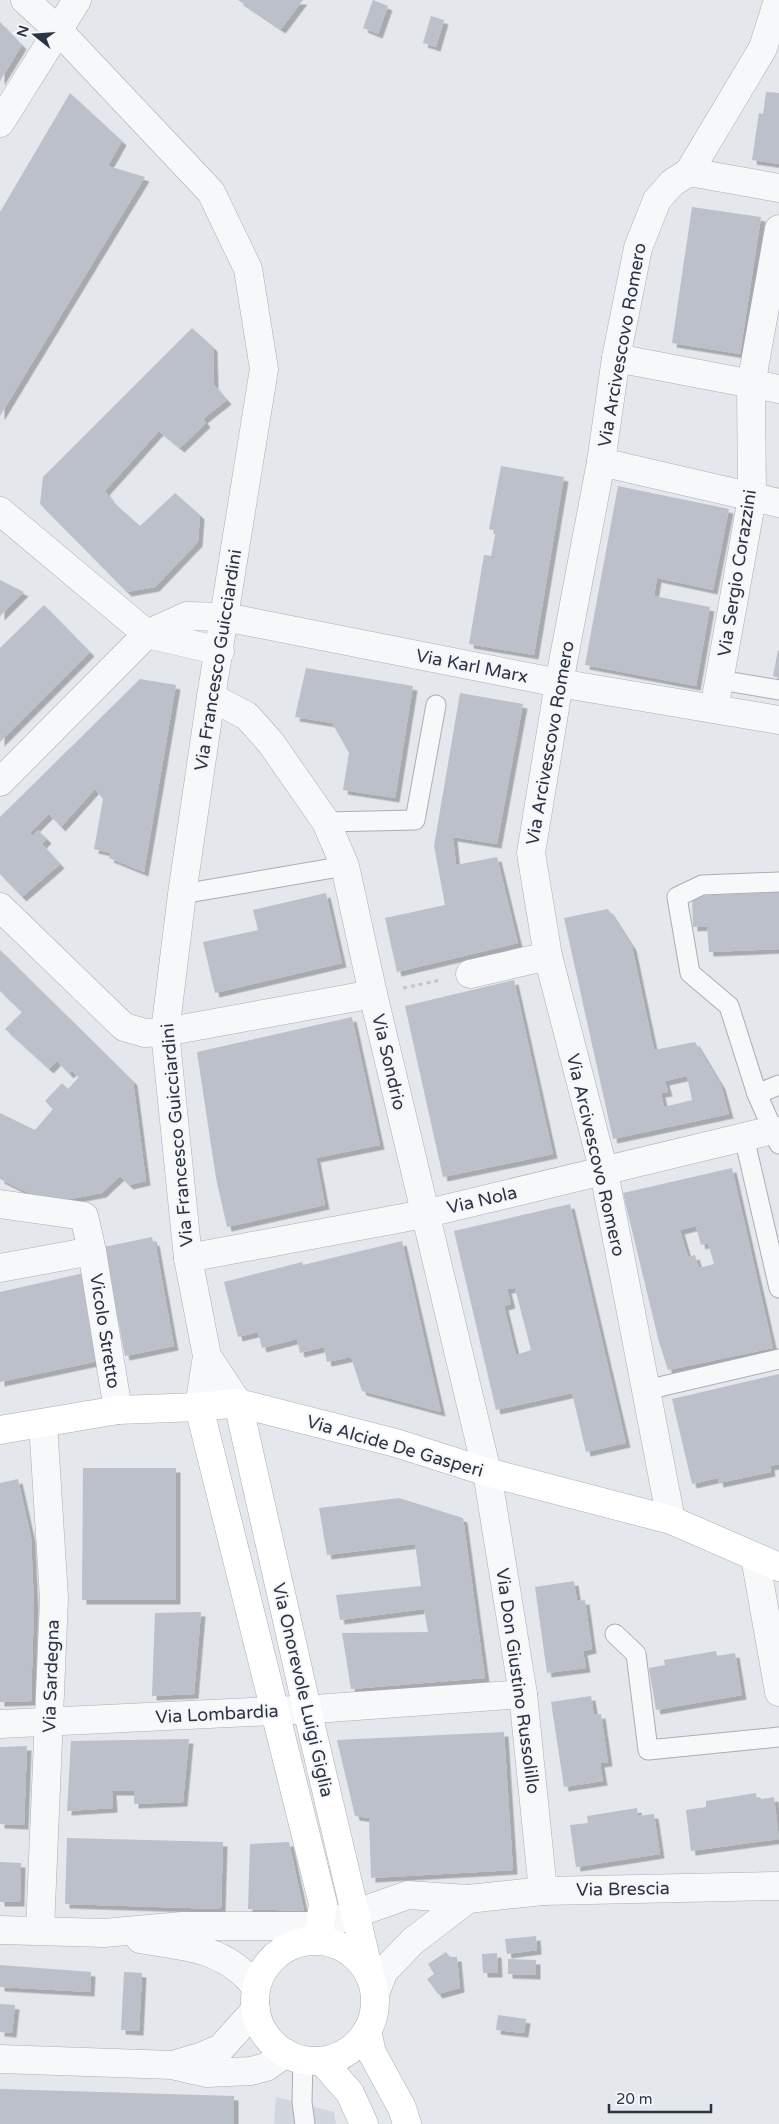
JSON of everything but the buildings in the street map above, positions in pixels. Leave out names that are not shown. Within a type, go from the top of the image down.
[{"type":"main road","name":"Via Alcide De Gasperi","points":[[0,1430],[118,1410],[199,1408],[238,1403],[396,1443],[487,1472],[671,1520],[767,1562]]},
{"type":"main road","name":"Via Onorevole Luigi Giglia","points":[[238,1403],[372,1985]]},
{"type":"main road","name":"Via Onorevole Luigi Giglia","points":[[199,1408],[323,1904],[313,1936]]},
{"type":"main road","points":[[304,2058],[340,2055],[356,2045],[367,2031],[374,2013],[372,1985],[363,1964],[341,1946],[313,1936],[287,1948],[272,1958],[262,1972],[256,1999],[260,2027],[271,2042],[304,2058],[350,2093],[364,2124]]},
{"type":"main road","points":[[367,2031],[372,2053],[402,2108],[407,2124]]},
{"type":"street","name":"Via Francesco Guicciardini","points":[[25,0],[59,31],[211,192],[248,269],[264,369],[211,698],[182,894],[165,1032],[188,1258],[207,1356]]},
{"type":"street","points":[[0,123],[77,0]]},
{"type":"street","name":"Via Arcivescovo Romero","points":[[671,1520],[604,1172],[548,956],[531,853],[559,684],[601,462],[616,358],[638,248],[657,200],[672,184],[689,172],[763,48],[778,0]]},
{"type":"street","points":[[689,172],[779,188]]},
{"type":"street","name":"Via Sergio Corazzini","points":[[714,709],[752,498],[750,385],[779,229]]},
{"type":"street","points":[[616,358],[779,390]]},
{"type":"street","points":[[601,462],[779,503]]},
{"type":"street","points":[[0,511],[147,634],[220,651]]},
{"type":"street","name":"Via Karl Marx","points":[[147,634],[187,616],[225,617],[559,684],[779,720]]},
{"type":"street","points":[[0,782],[147,634]]},
{"type":"street","name":"Via Sondrio","points":[[211,698],[248,716],[271,743],[326,822],[345,866],[424,1214],[487,1472]]},
{"type":"street","points":[[0,907],[124,1027],[145,1033],[165,1032],[373,994]]},
{"type":"street","points":[[470,974],[548,956]]},
{"type":"street","name":"Via Nola","points":[[188,1258],[424,1214],[744,1137],[776,1137]]},
{"type":"street","name":"Vicolo Stretto","points":[[0,1204],[84,1216],[92,1251],[118,1410]]},
{"type":"street","points":[[0,1268],[92,1251]]},
{"type":"street","points":[[207,1356],[238,1403]]},
{"type":"street","points":[[199,1408],[207,1356]]},
{"type":"street","name":"Via Sardegna","points":[[40,1930],[54,1598],[44,1422]]},
{"type":"street","name":"Via Don Giustino Russolillo","points":[[487,1472],[524,1694],[544,1891]]},
{"type":"street","points":[[767,1562],[779,1692]]},
{"type":"street","name":"Via Lombardia","points":[[0,1724],[276,1711],[524,1694]]},
{"type":"street","name":"Via Brescia","points":[[104,1933],[182,1926],[274,1927],[313,1936],[355,1914],[408,1895],[468,1899],[544,1891],[779,1886]]},
{"type":"street","points":[[372,1985],[413,1941],[468,1899]]},
{"type":"street","points":[[0,1930],[104,1933],[211,1951],[234,1965],[254,1984],[256,1999],[220,2048],[200,2057],[172,2065]]},
{"type":"street","points":[[0,2058],[172,2065],[207,2073],[251,2071],[304,2058]]},
{"type":"lane","points":[[720,680],[779,690]]},
{"type":"lane","points":[[326,822],[415,820],[436,705]]},
{"type":"lane","points":[[182,894],[345,866]]},
{"type":"lane","points":[[776,1137],[757,1094],[729,1006],[690,973],[677,897],[702,885],[779,882]]},
{"type":"lane","points":[[757,1094],[779,1085]]},
{"type":"lane","points":[[744,1137],[779,1288]]},
{"type":"lane","points":[[646,1390],[779,1359]]},
{"type":"lane","points":[[615,1634],[636,1654],[648,1750],[779,1737]]},
{"type":"lane","points":[[304,2058],[302,2102],[305,2124]]},
{"type":"path","points":[[373,994],[470,974]]},
{"type":"shaded area","points":[[276,2097],[334,2112],[336,2124],[274,2124]]}]
